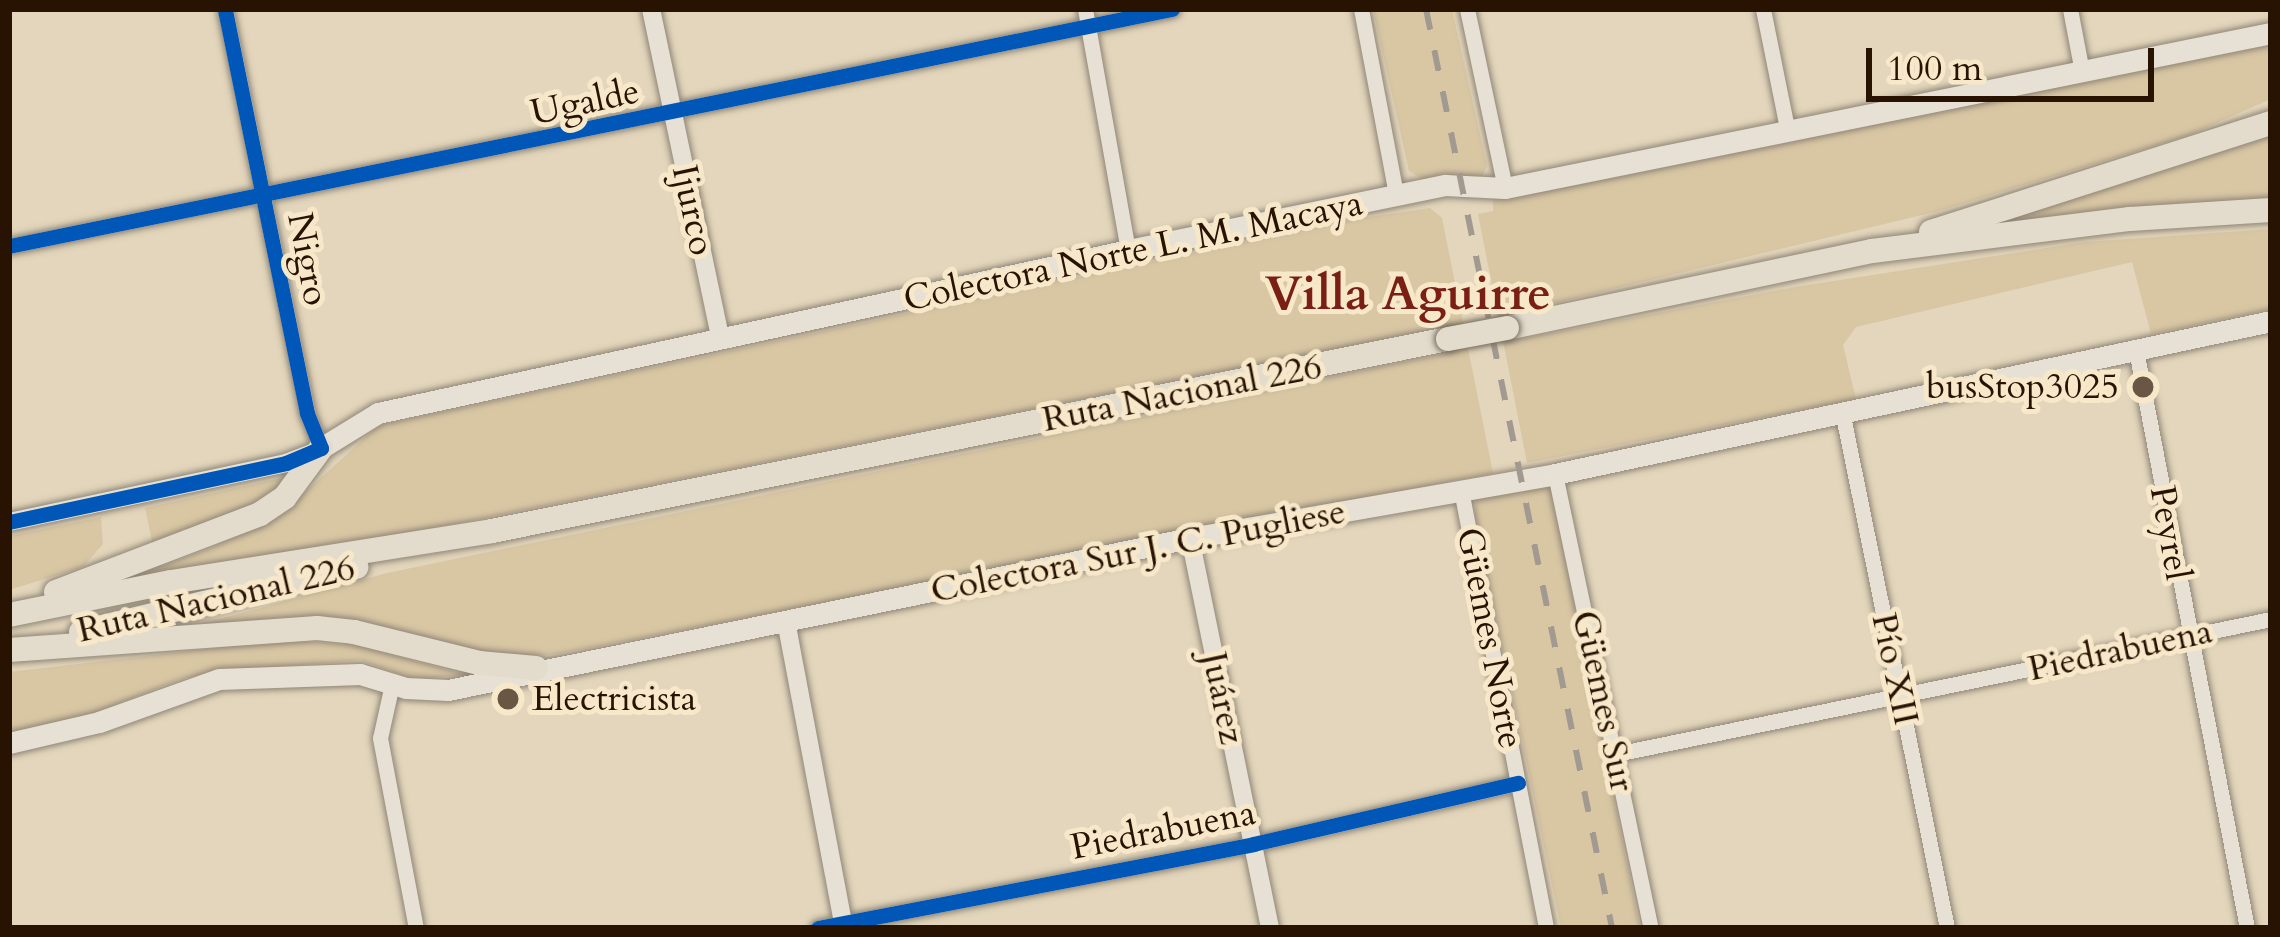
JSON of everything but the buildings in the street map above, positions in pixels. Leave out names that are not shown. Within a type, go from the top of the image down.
[{"type":"highway","name":"Ruta Nacional 226","points":[[1871,251],[2127,173],[2271,123]]},
{"type":"highway","name":"Ruta Nacional 226","points":[[9,612],[492,531],[1871,251],[2111,220],[2271,210]]},
{"type":"highway","points":[[9,612],[260,514],[285,497],[321,448]]},
{"type":"highway","name":"Ruta Nacional 226","points":[[9,648],[180,613],[492,531]]},
{"type":"highway","points":[[9,648],[316,628],[353,632],[479,663],[536,668]]},
{"type":"main road","name":"Colectora Norte L. M. Macaya","points":[[321,448],[378,413],[1128,250],[1450,184],[1505,188],[2271,34]]},
{"type":"main road","name":"Colectora Sur J. C. Pugliese","points":[[9,743],[99,722],[219,680],[344,673],[448,690],[536,668],[1190,538],[1555,474],[2271,321]]},
{"type":"street","name":"Nigro","points":[[225,9],[307,413],[321,448]]},
{"type":"street","name":"Ijurco","points":[[651,9],[721,340]]},
{"type":"street","name":"Ugalde","points":[[9,246],[673,114],[1087,17],[1172,9]]},
{"type":"street","points":[[1361,9],[1396,194]]},
{"type":"street","points":[[1467,9],[1505,188]]},
{"type":"street","points":[[1763,9],[1787,128]]},
{"type":"street","points":[[2070,9],[2082,72]]},
{"type":"street","points":[[1087,17],[1128,250]]},
{"type":"street","name":"Peyrel","points":[[2136,350],[2247,928]]},
{"type":"street","name":"Pío XII","points":[[1842,411],[1947,928]]},
{"type":"street","name":"Colectora Norte L. M. Macaya","points":[[9,522],[286,463],[321,448]]},
{"type":"street","name":"Güemes Sur","points":[[1555,474],[1651,928]]},
{"type":"street","name":"Güemes Norte","points":[[1461,490],[1546,928]]},
{"type":"street","name":"Juárez","points":[[1190,538],[1270,928]]},
{"type":"street","name":"Piedrabuena","points":[[1616,754],[2271,619]]},
{"type":"street","points":[[786,621],[843,925]]},
{"type":"street","points":[[392,684],[380,738],[416,928]]},
{"type":"street","name":"Piedrabuena","points":[[818,928],[1253,844],[1518,784]]},
{"type":"shaded area","points":[[1373,9],[1452,9],[1487,166],[1481,179],[1426,181],[1409,171]]},
{"type":"shaded area","points":[[2271,45],[2271,99],[2189,135],[1939,211],[1504,315],[1510,341],[1795,287],[2085,242],[2271,229],[2271,309],[2151,334],[2132,262],[1856,327],[1843,345],[1856,399],[1527,463],[1478,214],[1493,211],[1493,199]]},
{"type":"shaded area","points":[[2271,130],[2271,204],[1988,225],[2160,171]]},
{"type":"shaded area","points":[[1430,208],[1442,218],[1493,473],[557,654],[517,657],[191,627],[387,573],[1449,353],[1444,327],[433,528],[122,580],[204,551],[280,515],[378,426],[1342,221]]},
{"type":"shaded area","points":[[281,478],[285,484],[270,499],[153,546],[145,508]]},
{"type":"shaded area","points":[[1548,485],[1640,928],[1561,928],[1475,515],[1476,501],[1489,490]]},
{"type":"shaded area","points":[[101,517],[103,544],[83,567],[9,590],[9,536]]},
{"type":"shaded area","points":[[285,640],[357,645],[466,675],[413,679],[360,660],[216,672],[180,679],[89,715],[9,732],[9,672]]},
{"type":"railway","points":[[1426,9],[1612,928]]},
{"type":"cycle path","points":[[9,522],[286,463],[321,448],[307,413],[225,9]]},
{"type":"cycle path","points":[[9,246],[1172,9]]},
{"type":"cycle path","points":[[818,928],[1253,844],[1518,783]]},
{"type":"place","name":"busStop3025","points":[[2143,387]]},
{"type":"place","name":"Electricista","points":[[508,699]]},
{"type":"district","name":"Villa Aguirre","points":[[1408,294]]}]
